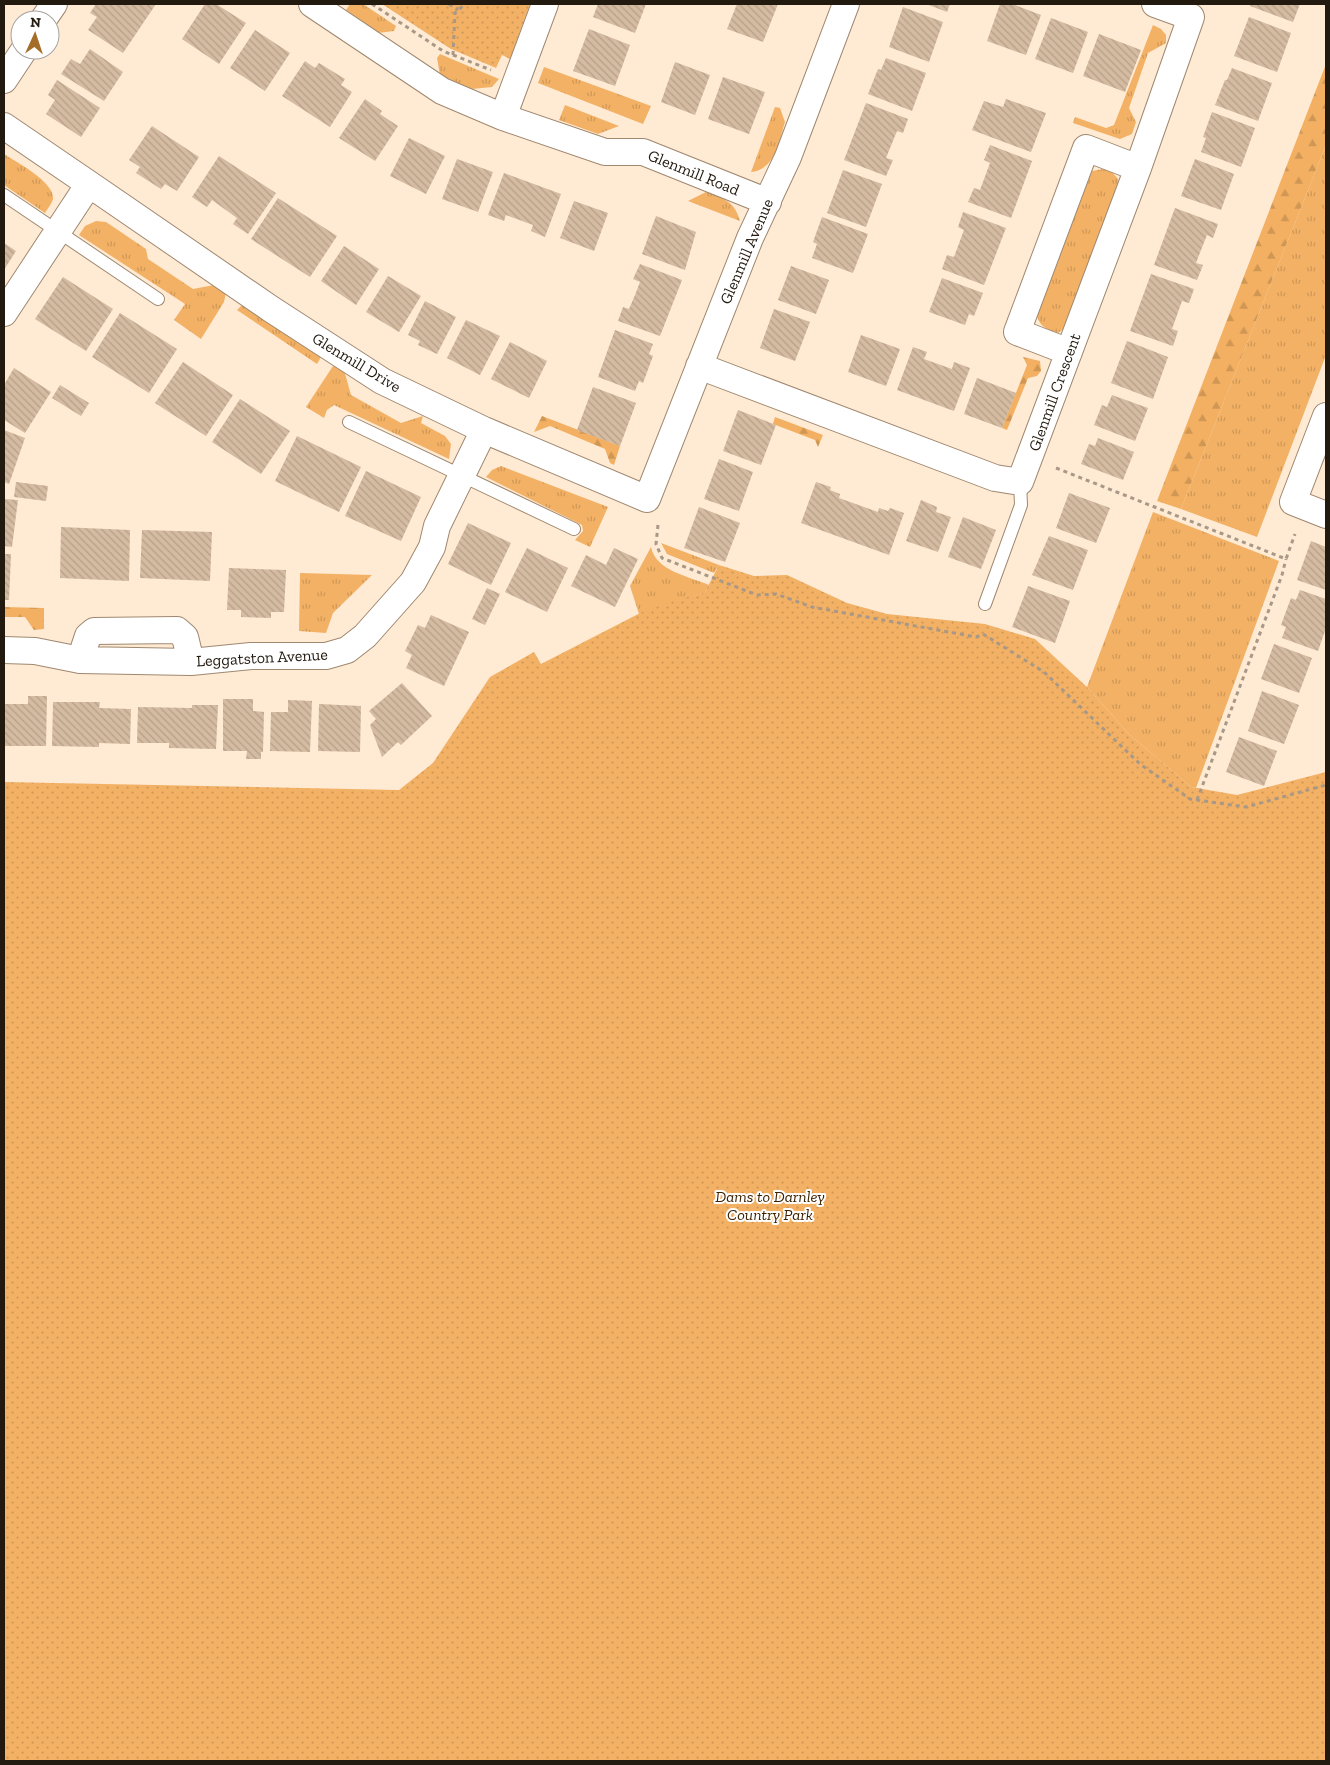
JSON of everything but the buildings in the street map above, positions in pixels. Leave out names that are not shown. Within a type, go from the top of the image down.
[{"type":"street","name":"Glenmill Road","points":[[312,4],[442,90],[503,117],[605,152],[643,152],[768,202]]},
{"type":"street","points":[[503,117],[545,4]]},
{"type":"street","name":"Glenmill Avenue","points":[[647,499],[750,238],[768,202],[846,4]]},
{"type":"street","name":"Glenmill Crescent","points":[[1025,470],[1138,168],[1194,10],[1155,4]]},
{"type":"street","points":[[4,80],[17,60]]},
{"type":"street","points":[[4,126],[89,184],[4,313]]},
{"type":"street","points":[[1069,352],[1017,332],[1086,148],[1138,168]]},
{"type":"street","name":"Glenmill Drive","points":[[89,184],[271,309],[382,381],[484,430],[647,499]]},
{"type":"street","points":[[699,366],[995,478],[1025,470]]},
{"type":"street","points":[[1326,416],[1293,502],[1326,515]]},
{"type":"street","name":"Leggatston Avenue","points":[[4,650],[35,651],[80,660],[191,662],[252,656],[326,656],[348,650],[365,636],[413,582],[432,547],[437,526],[484,430]]},
{"type":"lane","points":[[4,196],[158,299]]},
{"type":"lane","points":[[349,422],[461,477],[574,529]]},
{"type":"lane","points":[[985,604],[1021,505],[1025,470]]},
{"type":"path","points":[[372,4],[453,55],[517,81]]},
{"type":"path","points":[[449,4],[458,10]]},
{"type":"path","points":[[453,55],[455,13],[465,4]]},
{"type":"path","points":[[1025,470],[1286,559]]},
{"type":"path","points":[[647,499],[658,524],[656,544],[662,558],[757,595],[776,594],[812,607],[976,637],[983,634],[1044,672],[1140,764],[1190,799],[1246,807],[1326,786]]},
{"type":"path","points":[[1197,800],[1296,533],[1293,502]]},
{"type":"green space","points":[[350,4],[363,4],[396,26],[394,31],[378,33],[346,10]]},
{"type":"green space","points":[[382,4],[530,4],[510,59],[502,55],[496,68],[451,49]]},
{"type":"green space","points":[[1153,25],[1161,29],[1166,35],[1166,43],[1148,53],[1129,108],[1136,122],[1132,134],[1120,139],[1073,123],[1075,117],[1106,128],[1114,125]]},
{"type":"green space","points":[[440,54],[499,79],[492,87],[472,89],[440,75],[437,58]]},
{"type":"green space","points":[[1326,64],[1326,145],[1181,509],[1157,501]]},
{"type":"green space","points":[[544,67],[651,106],[643,124],[538,83]]},
{"type":"green space","points":[[565,105],[619,126],[598,134],[559,120]]},
{"type":"green space","points":[[775,107],[780,108],[785,122],[778,146],[766,166],[751,172]]},
{"type":"green space","points":[[1326,145],[1326,355],[1257,537],[1181,509]]},
{"type":"green space","points":[[4,154],[34,173],[48,186],[53,199],[45,213],[4,185]]},
{"type":"green space","points":[[1103,169],[1112,172],[1118,179],[1119,188],[1066,327],[1058,333],[1051,331],[1040,323],[1037,316],[1092,171]]},
{"type":"green space","points":[[706,192],[718,196],[732,205],[740,221],[688,201]]},
{"type":"green space","points":[[96,221],[106,222],[146,249],[148,259],[193,289],[214,285],[226,293],[224,302],[201,339],[174,320],[185,304],[79,235],[85,226]]},
{"type":"green space","points":[[241,306],[250,306],[321,357],[317,364],[237,310]]},
{"type":"green space","points":[[1023,357],[1040,361],[1041,371],[1037,376],[1028,378],[1007,430],[1002,428],[1027,365]]},
{"type":"green space","points":[[333,366],[344,370],[351,395],[401,423],[423,416],[421,423],[445,436],[451,444],[449,459],[334,405],[327,410],[324,418],[306,407]]},
{"type":"green space","points":[[542,416],[620,446],[614,465],[610,463],[605,449],[550,426],[534,432]]},
{"type":"green space","points":[[775,417],[823,435],[818,447],[815,440],[773,424]]},
{"type":"green space","points":[[501,466],[608,507],[590,547],[575,540],[583,531],[582,525],[486,477],[492,470]]},
{"type":"green space","points":[[1153,512],[1279,561],[1196,788],[1191,787],[1129,734],[1087,687]]},
{"type":"green space","points":[[661,543],[719,565],[714,573],[667,554]]},
{"type":"green space","points":[[651,547],[659,562],[666,567],[674,572],[709,585],[705,592],[639,614],[630,586]]},
{"type":"green space","name":"Dams to Darnley Country Park","points":[[719,565],[754,576],[787,575],[847,603],[887,614],[985,624],[1035,639],[1087,687],[1129,734],[1191,787],[1237,795],[1326,772],[1326,1761],[4,1761],[4,782],[399,790],[433,763],[490,677],[534,652],[541,664],[648,609],[705,592]]},
{"type":"green space","points":[[300,573],[372,575],[333,613],[326,633],[299,631]]},
{"type":"green space","points":[[4,607],[44,608],[44,629],[34,630],[25,617],[4,617]]}]
